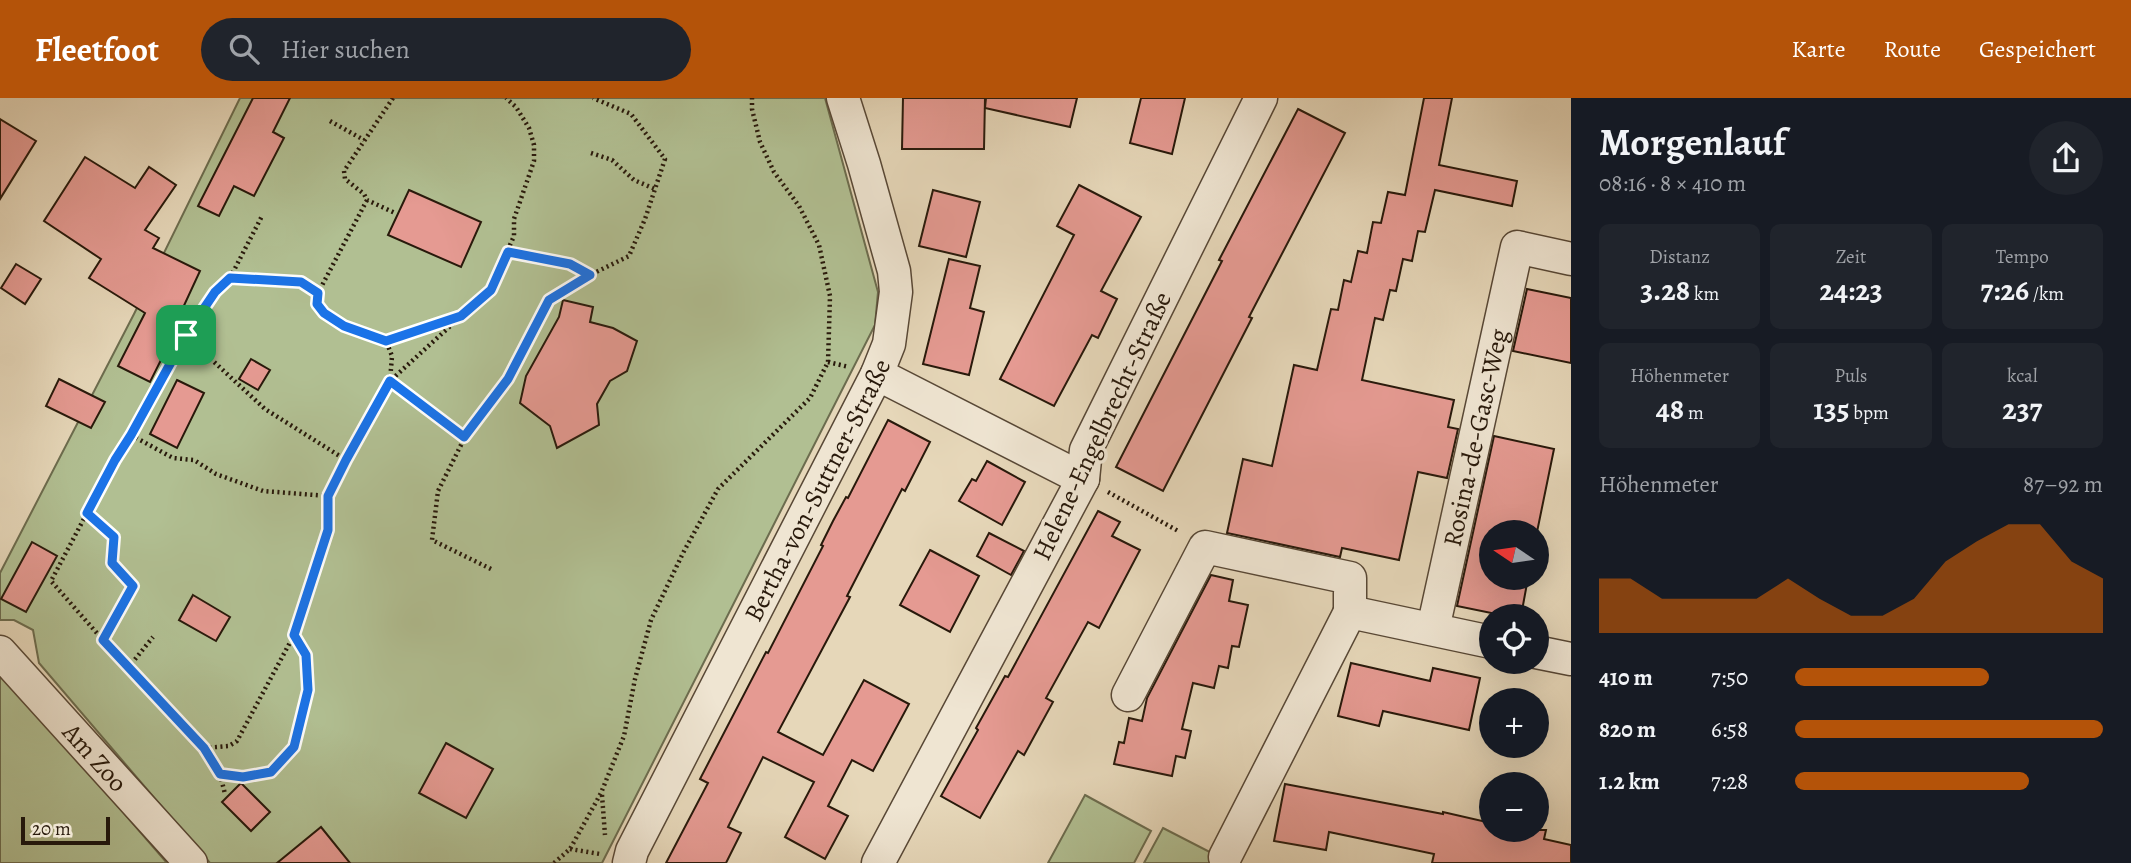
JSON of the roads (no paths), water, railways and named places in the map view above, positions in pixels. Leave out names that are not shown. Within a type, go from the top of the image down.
[{"type":"street","name":"Bertha-von-Suttner-Straße","points":[[617,861],[632,850],[877,374],[889,344],[897,292],[894,271],[843,98]]},
{"type":"street","name":"Helene-Engelbrecht-Straße","points":[[878,863],[1083,479],[1086,450],[1259,99]]},
{"type":"street","name":"Rosina-de-Gasc-Weg","points":[[1433,629],[1517,247],[1571,259]]},
{"type":"street","points":[[877,374],[1083,479]]},
{"type":"street","points":[[1128,695],[1205,547],[1350,578],[1350,612],[1225,857]]},
{"type":"street","points":[[1350,612],[1479,639]]},
{"type":"street","name":"Am Zoo","points":[[0,652],[191,863]]},
{"type":"street","points":[[1549,655],[1571,659]]}]
